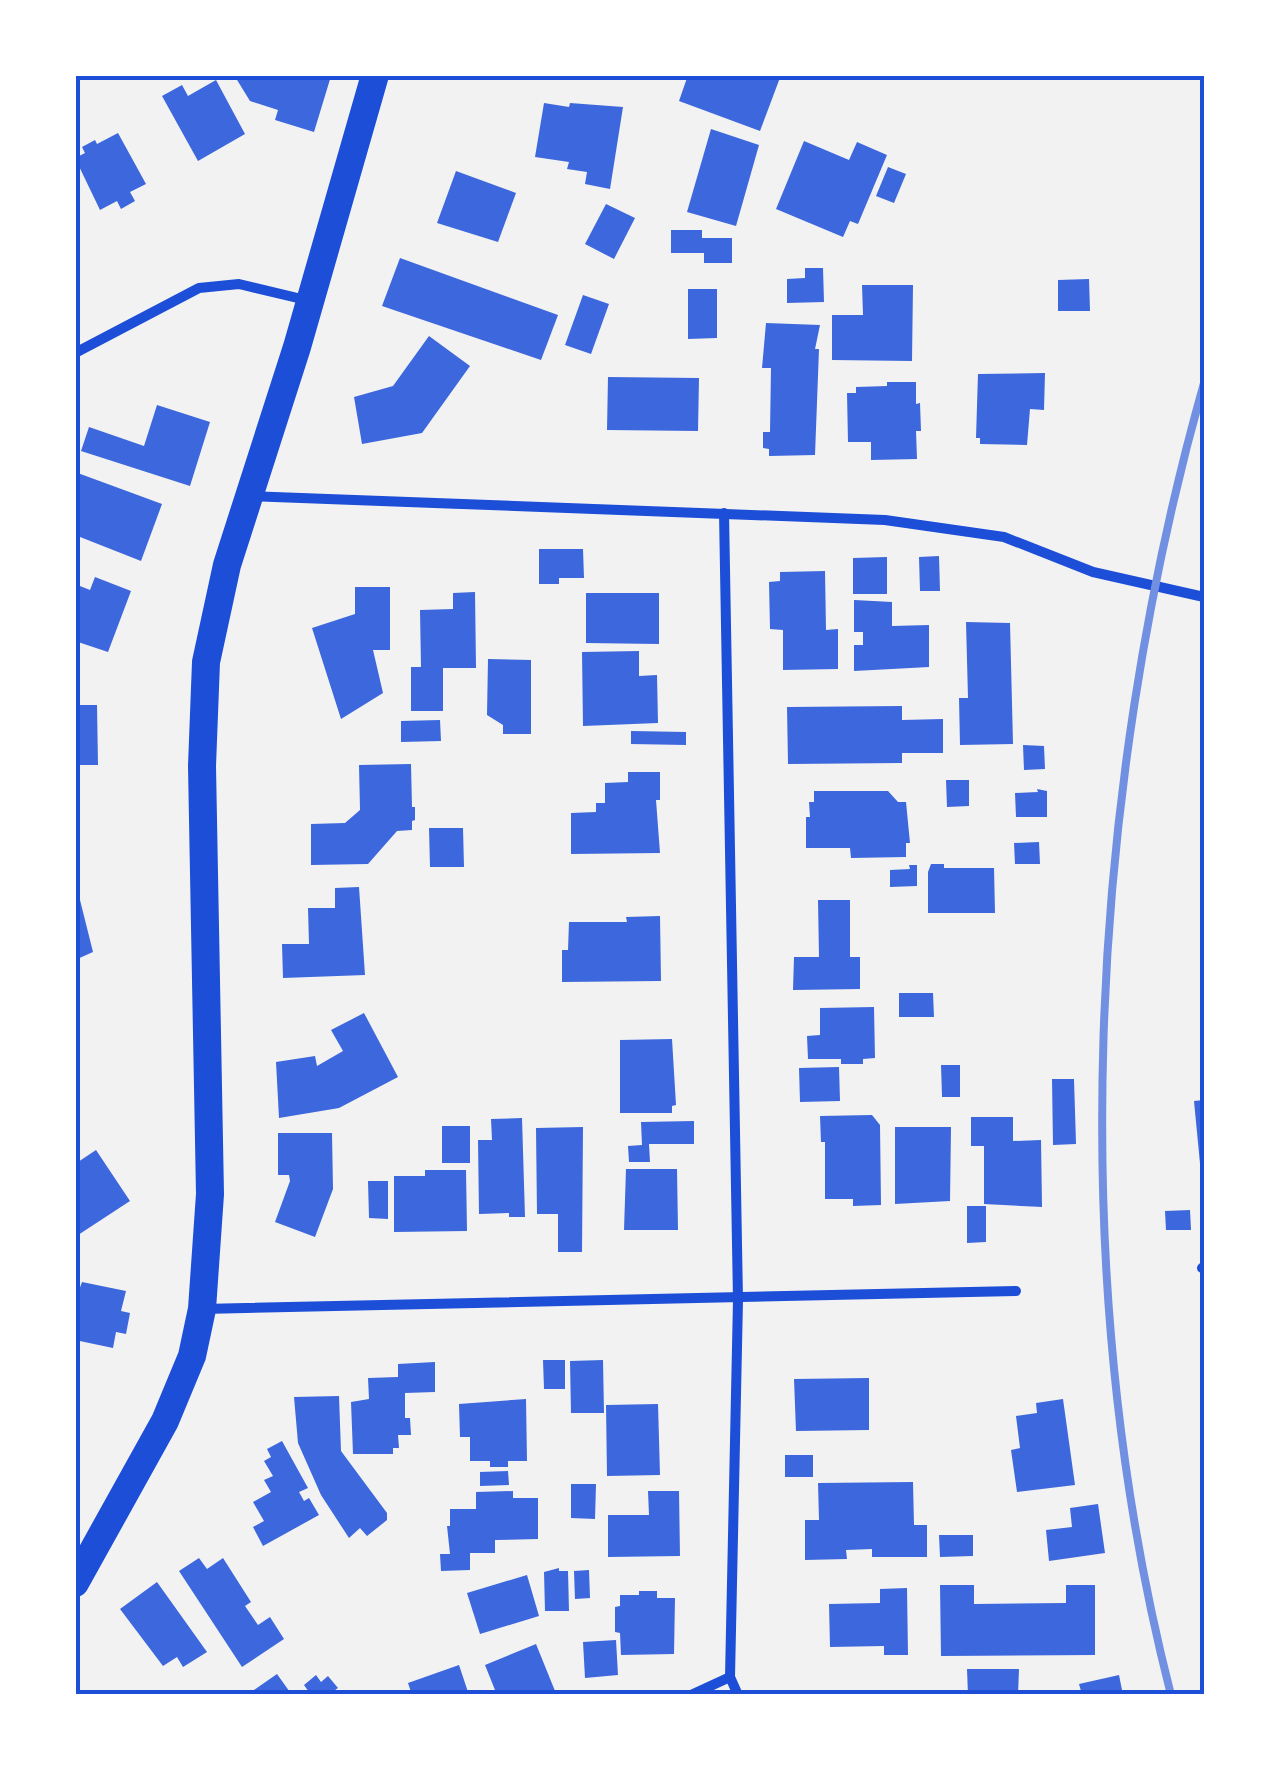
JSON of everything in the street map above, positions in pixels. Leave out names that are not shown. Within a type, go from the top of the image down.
[{"type":"highway","points":[[75,1584],[165,1421],[192,1356],[202,1310],[210,1194],[202,766],[206,662],[215,609],[375,75]]},
{"type":"street","points":[[75,353],[199,288],[239,284],[310,301]]},
{"type":"street","points":[[248,496],[885,520],[1004,537],[1092,572],[1204,597]]},
{"type":"street","points":[[724,513],[738,1300],[730,1677],[738,1695]]},
{"type":"street","points":[[202,1310],[1016,1291]]},
{"type":"street","points":[[691,1695],[730,1677]]},
{"type":"building","points":[[234,75],[331,76],[314,132],[275,120],[278,110],[250,101]]},
{"type":"building","points":[[688,75],[781,75],[760,131],[679,101]]},
{"type":"building","points":[[216,80],[245,134],[198,161],[162,96],[182,85],[188,96]]},
{"type":"building","points":[[544,103],[623,107],[610,189],[585,184],[587,172],[567,169],[569,162],[535,157]]},
{"type":"building","points":[[711,129],[759,145],[736,226],[687,212]]},
{"type":"building","points":[[118,133],[146,184],[130,192],[135,201],[121,209],[117,201],[100,210],[75,158],[85,153],[82,147]]},
{"type":"building","points":[[804,141],[849,160],[857,142],[887,155],[858,224],[850,221],[843,237],[776,209]]},
{"type":"building","points":[[888,167],[906,174],[894,203],[876,196]]},
{"type":"building","points":[[456,171],[516,193],[498,242],[437,223]]},
{"type":"building","points":[[606,204],[635,218],[614,259],[585,244]]},
{"type":"building","points":[[671,230],[702,230],[702,238],[732,238],[732,263],[704,263],[704,253],[671,253]]},
{"type":"building","points":[[400,258],[558,315],[541,360],[382,306]]},
{"type":"building","points":[[805,268],[823,268],[824,302],[787,303],[787,279],[805,278]]},
{"type":"building","points":[[1089,279],[1090,311],[1058,311],[1058,280]]},
{"type":"building","points":[[862,285],[913,285],[912,361],[832,360],[832,315],[863,315]]},
{"type":"building","points":[[688,289],[717,289],[717,338],[688,339]]},
{"type":"building","points":[[583,295],[609,304],[591,354],[565,345]]},
{"type":"building","points":[[766,323],[820,325],[815,349],[819,349],[815,455],[769,456],[769,449],[763,448],[763,432],[770,432],[771,368],[762,368]]},
{"type":"building","points":[[429,336],[470,366],[422,433],[362,444],[354,397],[393,386]]},
{"type":"building","points":[[1045,373],[1044,410],[1030,409],[1027,445],[980,444],[980,438],[976,438],[978,374]]},
{"type":"building","points":[[608,377],[699,378],[698,431],[607,430]]},
{"type":"building","points":[[887,382],[916,382],[921,431],[916,431],[917,459],[871,460],[871,442],[848,442],[847,393],[856,393],[856,387],[887,386]]},
{"type":"building","points":[[157,405],[210,422],[190,486],[81,451],[89,427],[144,446]]},
{"type":"building","points":[[75,472],[162,504],[141,561],[75,535]]},
{"type":"building","points":[[539,549],[583,549],[584,578],[559,578],[559,584],[539,584]]},
{"type":"building","points":[[939,556],[940,591],[920,591],[919,557]]},
{"type":"building","points":[[887,557],[887,594],[853,594],[853,558]]},
{"type":"building","points":[[825,571],[826,630],[838,629],[838,669],[783,670],[783,630],[770,629],[769,582],[780,581],[780,572]]},
{"type":"building","points":[[95,577],[131,591],[108,652],[75,641],[75,584],[90,590]]},
{"type":"building","points":[[355,587],[390,587],[390,650],[373,650],[383,693],[341,719],[312,628],[355,614]]},
{"type":"building","points":[[475,592],[476,668],[443,668],[443,711],[411,711],[411,667],[421,667],[420,610],[453,609],[453,593]]},
{"type":"building","points":[[586,593],[659,593],[659,644],[586,643]]},
{"type":"building","points":[[854,600],[892,602],[892,626],[929,625],[929,667],[854,671],[854,645],[863,645],[863,632],[854,632]]},
{"type":"building","points":[[966,622],[1010,623],[1013,744],[960,745],[959,698],[968,698]]},
{"type":"building","points":[[639,651],[639,676],[657,675],[658,723],[583,726],[582,652]]},
{"type":"building","points":[[488,659],[531,660],[531,734],[503,734],[503,725],[487,715]]},
{"type":"building","points":[[75,705],[97,705],[98,765],[75,765]]},
{"type":"building","points":[[902,706],[902,720],[943,719],[943,753],[902,753],[902,763],[788,764],[787,707]]},
{"type":"building","points":[[440,720],[441,741],[401,742],[401,721]]},
{"type":"building","points":[[631,731],[686,732],[686,745],[631,744]]},
{"type":"building","points":[[1023,745],[1044,746],[1045,769],[1024,770]]},
{"type":"building","points":[[411,764],[415,807],[412,830],[397,831],[368,864],[311,865],[311,824],[345,823],[360,810],[359,765]]},
{"type":"building","points":[[628,772],[660,772],[660,800],[656,800],[660,853],[571,854],[571,813],[596,812],[596,803],[605,803],[605,783],[628,782]]},
{"type":"building","points":[[946,780],[969,780],[969,806],[947,807]]},
{"type":"building","points":[[1037,789],[1047,791],[1047,817],[1016,817],[1015,793],[1038,792]]},
{"type":"building","points":[[814,791],[888,791],[898,802],[906,802],[910,843],[906,843],[906,857],[851,858],[850,848],[806,848],[806,817],[810,817],[809,802],[814,802]]},
{"type":"building","points":[[429,828],[463,828],[464,867],[430,867]]},
{"type":"building","points":[[1039,842],[1040,864],[1015,864],[1014,843]]},
{"type":"building","points":[[931,864],[944,864],[944,868],[994,868],[995,913],[928,913]]},
{"type":"building","points":[[909,865],[917,865],[917,886],[890,887],[890,870],[910,869]]},
{"type":"building","points":[[75,880],[93,952],[75,960]]},
{"type":"building","points":[[359,887],[365,975],[283,978],[282,944],[309,944],[308,908],[335,908],[335,888]]},
{"type":"building","points":[[818,900],[850,900],[850,957],[860,957],[860,989],[793,990],[794,957],[819,957]]},
{"type":"building","points":[[660,916],[661,981],[562,982],[562,950],[568,950],[569,922],[627,922],[626,917]]},
{"type":"building","points":[[899,993],[933,993],[934,1017],[899,1017]]},
{"type":"building","points":[[874,1007],[875,1058],[863,1059],[863,1064],[808,1059],[807,1036],[820,1035],[820,1008]]},
{"type":"building","points":[[364,1013],[398,1077],[339,1108],[279,1118],[276,1062],[315,1056],[317,1066],[343,1051],[331,1030]]},
{"type":"building","points":[[672,1039],[676,1105],[672,1106],[672,1113],[620,1113],[620,1040]]},
{"type":"building","points":[[941,1065],[960,1065],[960,1097],[942,1097]]},
{"type":"building","points":[[839,1067],[840,1101],[800,1102],[799,1068]]},
{"type":"building","points":[[1052,1079],[1074,1079],[1076,1144],[1053,1145]]},
{"type":"building","points":[[1204,1100],[1204,1174],[1201,1174],[1194,1101]]},
{"type":"building","points":[[872,1115],[880,1125],[881,1205],[853,1206],[853,1199],[825,1199],[825,1142],[821,1142],[820,1116]]},
{"type":"building","points":[[971,1117],[1013,1117],[1013,1141],[1041,1140],[1042,1207],[984,1204],[984,1146],[971,1146]]},
{"type":"building","points":[[522,1118],[525,1217],[479,1214],[478,1140],[492,1140],[491,1119]]},
{"type":"building","points":[[694,1121],[694,1144],[649,1144],[650,1162],[629,1162],[628,1146],[642,1145],[641,1122]]},
{"type":"building","points":[[442,1126],[470,1126],[470,1163],[442,1163]]},
{"type":"building","points":[[583,1127],[582,1252],[558,1252],[558,1214],[537,1214],[536,1128]]},
{"type":"building","points":[[895,1127],[951,1127],[950,1201],[895,1204]]},
{"type":"building","points":[[278,1133],[332,1133],[333,1189],[315,1237],[275,1222],[290,1181],[289,1175],[278,1175]]},
{"type":"building","points":[[96,1150],[130,1201],[75,1237],[75,1164]]},
{"type":"building","points":[[626,1169],[677,1169],[678,1230],[624,1230]]},
{"type":"building","points":[[425,1170],[466,1170],[467,1231],[394,1232],[394,1176],[425,1176]]},
{"type":"building","points":[[368,1181],[388,1181],[388,1219],[369,1218]]},
{"type":"building","points":[[967,1206],[986,1206],[986,1242],[967,1243]]},
{"type":"building","points":[[1190,1210],[1191,1230],[1166,1230],[1165,1211]]},
{"type":"building","points":[[82,1282],[126,1291],[121,1311],[130,1313],[126,1334],[116,1332],[113,1348],[75,1340],[75,1301]]},
{"type":"building","points":[[543,1360],[565,1360],[565,1389],[544,1389]]},
{"type":"building","points":[[603,1360],[604,1413],[571,1413],[570,1361]]},
{"type":"building","points":[[435,1362],[435,1392],[405,1393],[405,1418],[410,1418],[411,1435],[398,1435],[399,1448],[393,1448],[393,1454],[353,1454],[351,1402],[369,1399],[368,1378],[398,1377],[398,1364]]},
{"type":"building","points":[[869,1378],[869,1430],[796,1431],[794,1379]]},
{"type":"building","points":[[339,1396],[341,1451],[387,1513],[387,1520],[367,1536],[360,1528],[349,1538],[321,1495],[298,1443],[294,1397]]},
{"type":"building","points":[[526,1399],[527,1461],[508,1461],[508,1467],[490,1467],[490,1461],[470,1461],[470,1437],[460,1437],[459,1404]]},
{"type":"building","points":[[1063,1399],[1075,1485],[1017,1492],[1011,1450],[1020,1448],[1016,1416],[1037,1413],[1036,1403]]},
{"type":"building","points":[[658,1404],[660,1475],[607,1476],[606,1405]]},
{"type":"building","points":[[282,1441],[308,1488],[299,1492],[304,1501],[309,1498],[319,1515],[263,1546],[253,1527],[264,1521],[253,1502],[271,1492],[264,1480],[273,1476],[264,1461],[271,1457],[267,1449]]},
{"type":"building","points":[[785,1455],[813,1455],[813,1477],[785,1477]]},
{"type":"building","points":[[508,1471],[509,1485],[480,1486],[480,1472]]},
{"type":"building","points":[[913,1482],[914,1525],[927,1525],[927,1557],[872,1557],[872,1549],[846,1550],[847,1559],[805,1560],[805,1520],[819,1520],[818,1483]]},
{"type":"building","points":[[571,1484],[596,1484],[595,1519],[571,1518]]},
{"type":"building","points":[[513,1491],[513,1498],[538,1498],[538,1539],[495,1540],[495,1553],[470,1553],[470,1570],[441,1571],[440,1554],[450,1554],[450,1509],[476,1509],[476,1492]]},
{"type":"building","points":[[648,1491],[679,1491],[680,1556],[608,1557],[608,1515],[649,1515]]},
{"type":"building","points":[[1098,1504],[1105,1553],[1049,1561],[1046,1530],[1072,1527],[1070,1508]]},
{"type":"building","points":[[939,1535],[973,1535],[973,1556],[940,1557]]},
{"type":"building","points":[[199,1558],[207,1569],[223,1558],[251,1602],[245,1606],[258,1625],[270,1617],[284,1639],[242,1667],[179,1571]]},
{"type":"building","points":[[559,1568],[568,1571],[569,1611],[545,1611],[544,1572]]},
{"type":"building","points":[[589,1570],[590,1598],[575,1599],[574,1571]]},
{"type":"building","points":[[527,1575],[539,1616],[480,1634],[467,1593]]},
{"type":"building","points":[[157,1582],[207,1652],[183,1667],[177,1657],[163,1666],[120,1609]]},
{"type":"building","points":[[940,1585],[974,1585],[974,1604],[1066,1603],[1066,1585],[1095,1585],[1095,1655],[941,1656]]},
{"type":"building","points":[[907,1588],[908,1655],[884,1655],[884,1646],[830,1647],[829,1604],[880,1603],[880,1589]]},
{"type":"building","points":[[639,1591],[657,1591],[657,1598],[675,1598],[674,1654],[621,1655],[620,1633],[615,1632],[615,1607],[620,1606],[620,1595],[639,1595]]},
{"type":"building","points":[[616,1640],[618,1675],[585,1678],[583,1642]]},
{"type":"building","points":[[536,1644],[555,1691],[546,1695],[497,1695],[485,1665]]},
{"type":"building","points":[[459,1665],[469,1695],[412,1695],[408,1683]]},
{"type":"building","points":[[967,1669],[1019,1669],[1018,1695],[968,1695]]},
{"type":"building","points":[[277,1674],[292,1695],[258,1695],[254,1690]]},
{"type":"building","points":[[316,1675],[321,1682],[328,1676],[338,1688],[328,1695],[311,1695],[304,1685]]},
{"type":"building","points":[[1119,1675],[1123,1695],[1070,1695],[1081,1691],[1079,1684]]},
{"type":"railway","points":[[1171,1695],[1137,1536],[1115,1372],[1104,1205],[1104,1038],[1114,870],[1134,704],[1165,541],[1204,383]]}]
